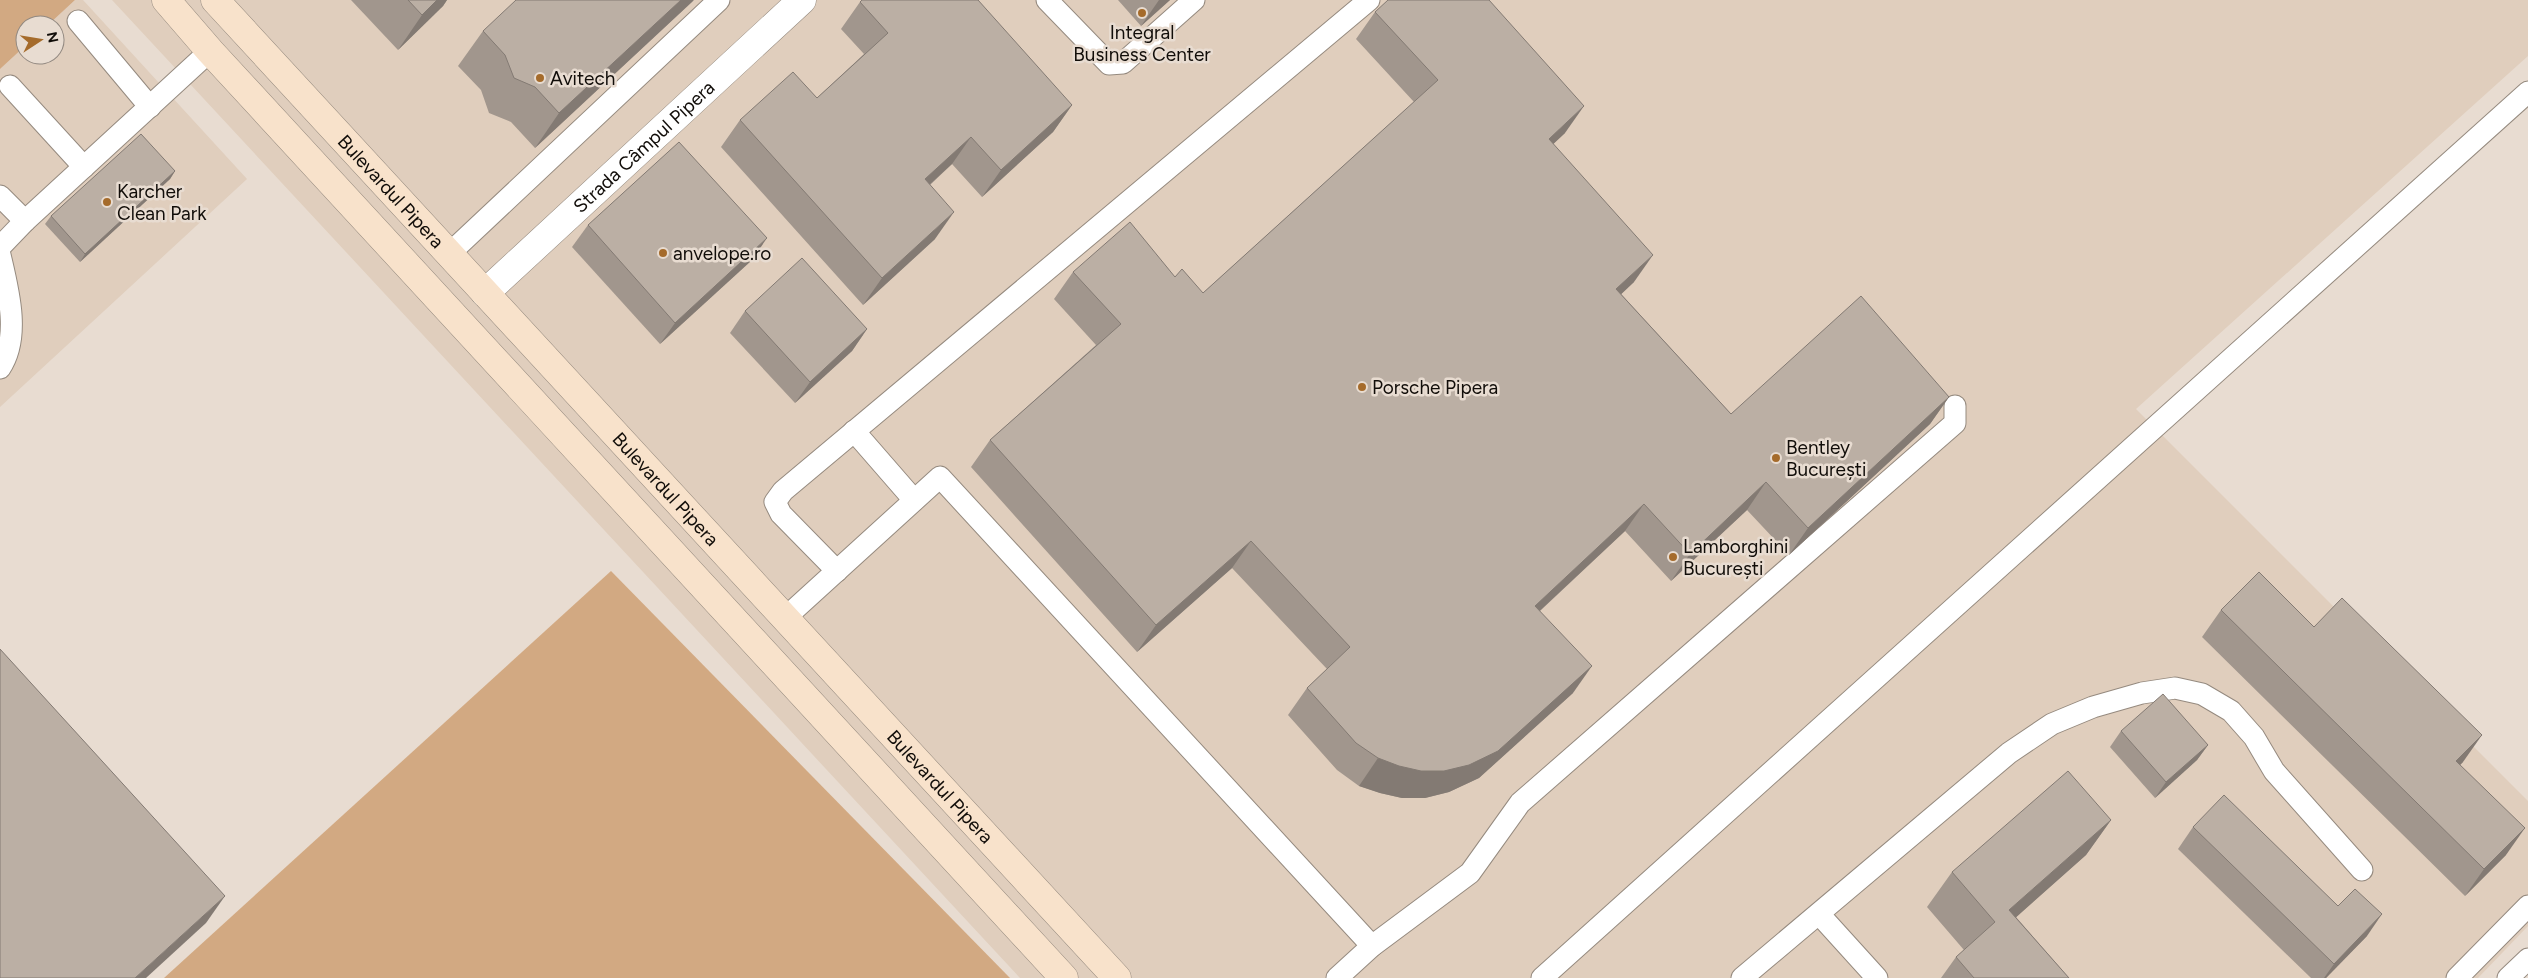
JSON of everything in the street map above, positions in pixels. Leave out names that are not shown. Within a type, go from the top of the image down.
[{"type":"main road","name":"Bulevardul Pipera","points":[[166,0],[210,51],[1064,978]]},
{"type":"main road","name":"Bulevardul Pipera","points":[[215,0],[1117,978]]},
{"type":"street","name":"Strada Câmpul Pipera","points":[[485,293],[802,0]]},
{"type":"lane","points":[[449,254],[718,0]]},
{"type":"lane","points":[[1047,0],[1109,64],[1123,63],[1194,0]]},
{"type":"lane","points":[[837,571],[781,514],[775,502],[783,491],[1369,0]]},
{"type":"lane","points":[[78,21],[150,107]]},
{"type":"lane","points":[[0,247],[25,221],[210,51]]},
{"type":"lane","points":[[10,86],[84,167]]},
{"type":"lane","points":[[1542,978],[2528,92]]},
{"type":"lane","points":[[0,196],[25,221]]},
{"type":"lane","points":[[0,255],[10,296],[11,315],[8,356],[0,368]]},
{"type":"lane","points":[[1337,978],[1372,946],[1470,873],[1520,802],[1956,423],[1955,406]]},
{"type":"lane","points":[[854,430],[914,500]]},
{"type":"lane","points":[[785,618],[940,477],[1372,946]]},
{"type":"lane","points":[[1742,978],[2009,753],[2052,724],[2093,707],[2142,693],[2174,688],[2202,694],[2230,712],[2254,737],[2274,771],[2362,870]]},
{"type":"lane","points":[[2457,978],[2528,906]]},
{"type":"lane","points":[[1819,914],[1877,978]]},
{"type":"lane","points":[[2508,978],[2528,959]]},
{"type":"shaded area","points":[[0,0],[75,0],[59,15],[15,15],[15,55],[0,69]]},
{"type":"shaded area","points":[[75,0],[83,0],[247,179],[0,407],[0,69],[15,55],[15,65],[65,65],[65,15],[59,15]]},
{"type":"shaded area","points":[[112,0],[2528,0],[2528,56],[2136,409],[2528,801],[2528,926],[2478,978],[1020,978]]},
{"type":"shaded area","points":[[611,571],[1010,978],[164,978]]},
{"type":"building","points":[[408,0],[437,0],[422,15]]},
{"type":"building","name":"Avitech","points":[[516,0],[681,0],[559,113],[535,87],[514,78],[505,55],[483,31]]},
{"type":"building","points":[[862,0],[978,0],[1072,105],[1001,170],[971,137],[925,179],[954,212],[882,278],[740,120],[793,72],[817,98],[888,33],[860,2]]},
{"type":"building","name":"Porsche Pipera","points":[[1388,0],[1489,0],[1584,106],[1549,139],[1653,255],[1616,289],[1731,414],[1861,296],[1949,397],[1808,528],[1766,482],[1690,554],[1644,504],[1535,606],[1592,666],[1498,751],[1469,765],[1444,771],[1421,771],[1399,766],[1378,758],[1356,743],[1307,688],[1350,647],[1251,541],[1156,625],[990,440],[1121,324],[1073,272],[1130,222],[1175,277],[1182,269],[1203,293],[1438,80],[1375,12]]},
{"type":"building","name":"Karcher Clean Park","points":[[141,134],[175,171],[85,254],[51,216]]},
{"type":"building","points":[[679,142],[767,238],[675,323],[588,225]]},
{"type":"building","points":[[802,258],[867,329],[810,382],[745,311]]},
{"type":"building","points":[[2259,572],[2314,627],[2342,598],[2482,735],[2456,761],[2525,828],[2484,869],[2221,610]]},
{"type":"building","points":[[0,649],[225,896],[135,978],[0,978]]},
{"type":"building","points":[[2163,694],[2208,745],[2166,782],[2121,731]]},
{"type":"building","points":[[2068,771],[2111,820],[2009,910],[2069,978],[1974,978],[1956,957],[1995,922],[1952,872]]},
{"type":"building","points":[[2224,795],[2338,906],[2355,889],[2382,914],[2334,964],[2193,827]]},
{"type":"place","name":"Integral Business Center","points":[[1142,13]]},
{"type":"place","name":"Avitech","points":[[540,78]]},
{"type":"place","name":"Karcher Clean Park","points":[[107,202]]},
{"type":"place","name":"anvelope.ro","points":[[663,253]]},
{"type":"place","name":"Porsche Pipera","points":[[1362,387]]},
{"type":"place","name":"Bentley București","points":[[1776,458]]},
{"type":"place","name":"Lamborghini București","points":[[1673,557]]}]
